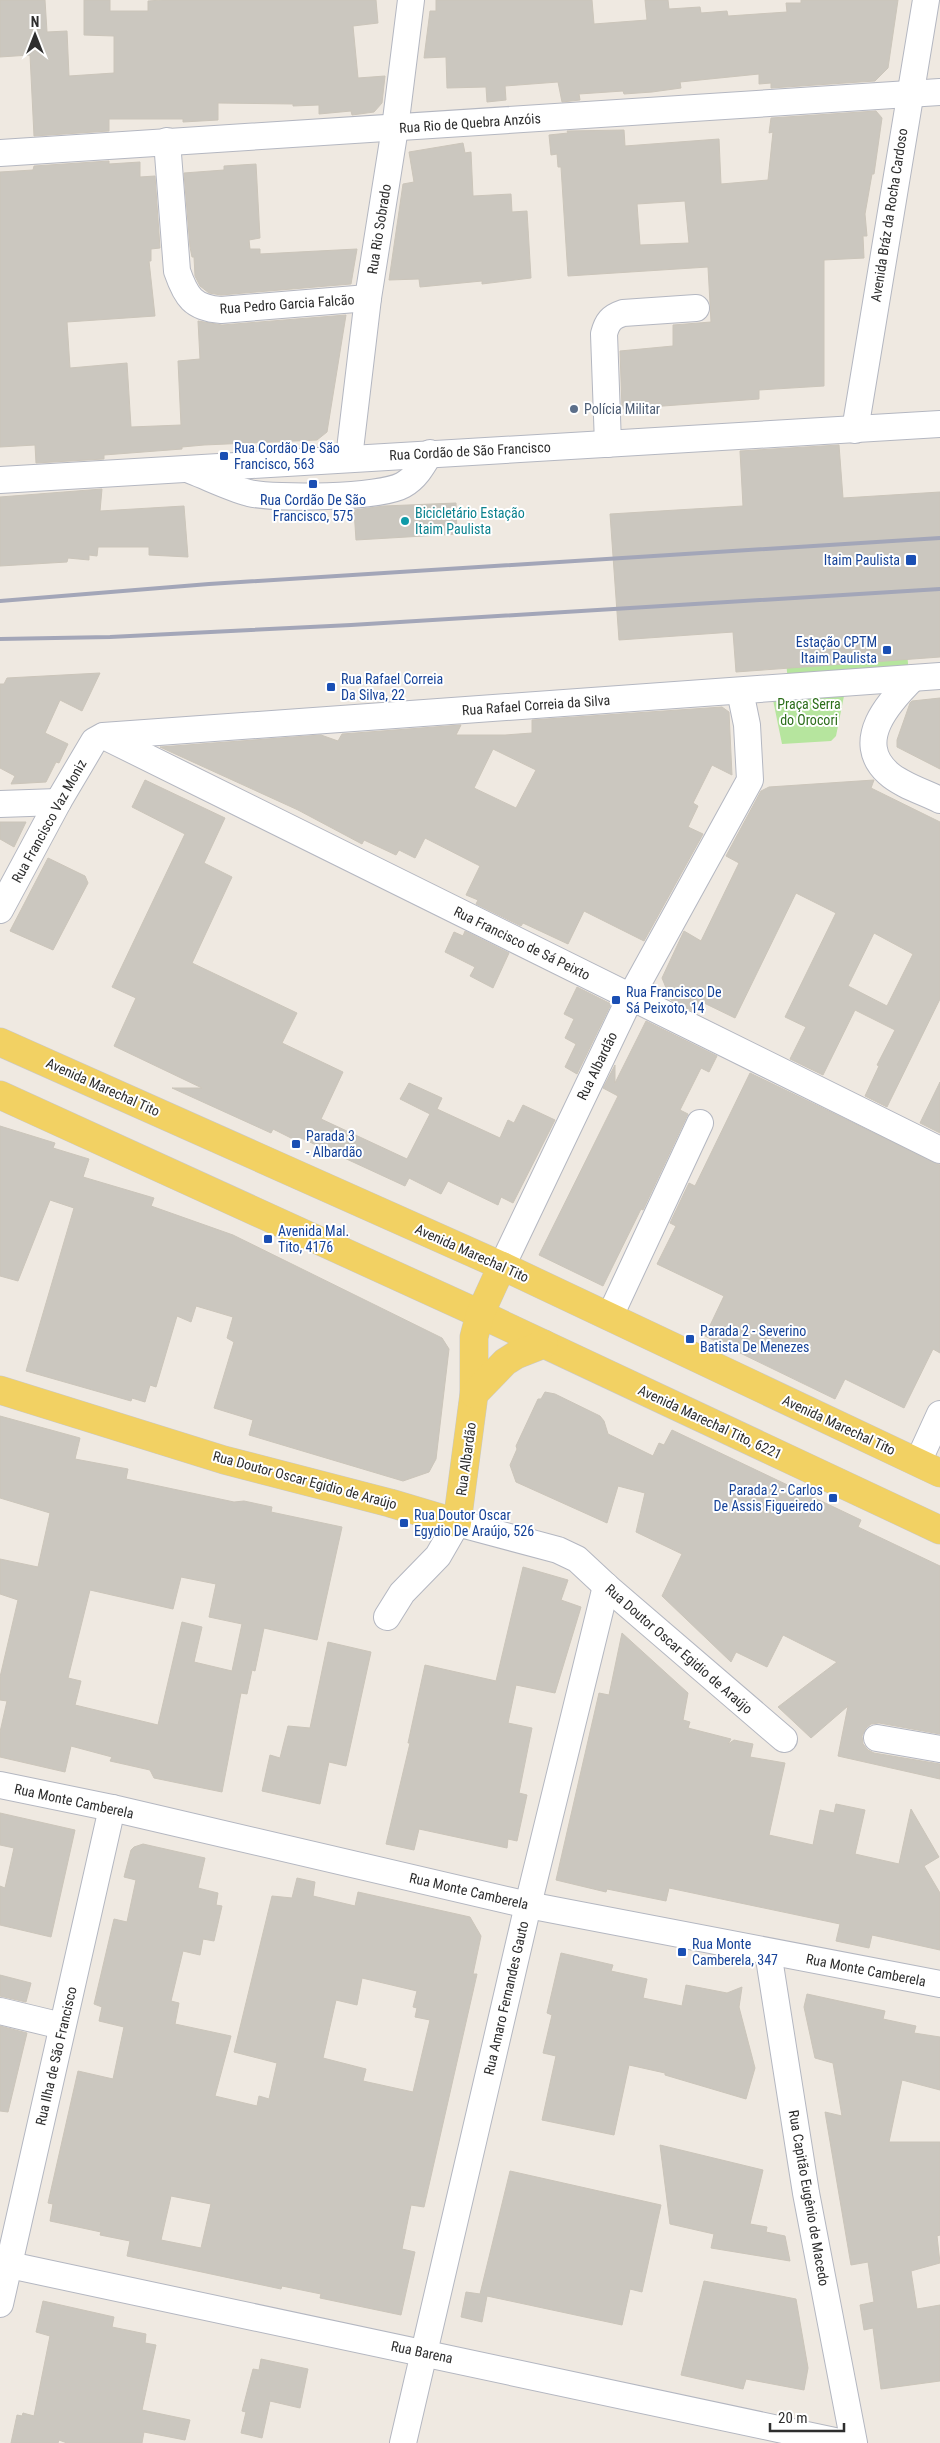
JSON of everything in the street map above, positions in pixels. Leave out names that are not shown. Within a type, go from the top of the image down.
[{"type":"main road","name":"Avenida Marechal Tito","points":[[0,1042],[502,1266],[929,1467]]},
{"type":"main road","points":[[0,1095],[480,1314]]},
{"type":"main road","name":"Rua Albardão","points":[[457,1523],[474,1394],[474,1337],[480,1314],[502,1266]]},
{"type":"main road","name":"Avenida Marechal Tito, 6221","points":[[480,1314],[940,1530]]},
{"type":"main road","points":[[474,1394],[505,1362],[516,1355],[544,1344]]},
{"type":"main road","name":"Rua Doutor Oscar Egidio de Araújo","points":[[0,1390],[224,1460],[390,1503],[457,1523]]},
{"type":"street","name":"Rua Rio Sobrado","points":[[349,458],[368,298],[395,128],[411,0]]},
{"type":"street","name":"Avenida Bráz da Rocha Cardoso","points":[[855,430],[926,0]]},
{"type":"street","name":"Rua Rio de Quebra Anzóis","points":[[0,153],[940,92]]},
{"type":"street","name":"Rua Pedro Garcia Falcão","points":[[167,141],[177,271],[183,287],[193,303],[207,309],[222,310],[368,298]]},
{"type":"street","points":[[608,444],[604,334],[607,324],[612,317],[623,313],[696,308]]},
{"type":"street","name":"Rua Cordão de São Francisco","points":[[0,480],[940,424]]},
{"type":"street","points":[[183,468],[248,492],[279,497],[386,492],[403,485],[414,477],[430,454]]},
{"type":"street","name":"Rua Rafael Correia da Silva","points":[[103,736],[940,676]]},
{"type":"street","points":[[913,678],[887,705],[878,719],[874,734],[875,750],[880,765],[889,775],[940,800]]},
{"type":"street","name":"Rua Albardão","points":[[502,1266],[631,996],[750,780],[747,725],[740,691]]},
{"type":"street","name":"Rua Francisco Vaz Moniz","points":[[0,910],[58,802],[94,741],[103,736]]},
{"type":"street","name":"Rua Francisco de Sá Peixto","points":[[103,736],[940,1150]]},
{"type":"street","points":[[0,804],[58,802]]},
{"type":"street","points":[[610,1316],[700,1123]]},
{"type":"street","points":[[929,1467],[940,1414]]},
{"type":"street","points":[[387,1617],[402,1592],[438,1556],[457,1523]]},
{"type":"street","name":"Rua Doutor Oscar Egidio de Araújo","points":[[457,1523],[558,1550],[577,1559],[784,1739]]},
{"type":"street","name":"Rua Amaro Fernandes Gauto","points":[[403,2443],[528,1905],[606,1586]]},
{"type":"street","points":[[877,1738],[940,1749]]},
{"type":"street","name":"Rua Monte Camberela","points":[[0,1785],[112,1808],[528,1905],[940,1984]]},
{"type":"street","name":"Rua Ilha de São Francisco","points":[[0,2304],[4,2264],[62,2026],[112,1808]]},
{"type":"street","name":"Rua Capitão Eugênio de Macedo","points":[[768,1952],[806,2193],[854,2443]]},
{"type":"street","points":[[0,2011],[62,2026]]},
{"type":"street","name":"Rua Barena","points":[[4,2264],[844,2443]]},
{"type":"green space","name":"Praça Serra do Orocori","points":[[905,627],[909,676],[844,696],[836,736],[831,741],[782,744],[772,695],[788,683],[784,637]]},
{"type":"building","points":[[0,0],[45,0],[47,32],[67,31],[69,76],[114,73],[114,36],[84,35],[84,0],[110,0],[110,11],[148,11],[148,1],[162,0],[376,0],[378,23],[353,26],[358,78],[385,76],[382,103],[374,112],[352,115],[351,111],[319,114],[319,105],[293,106],[293,104],[218,103],[218,120],[183,122],[183,119],[109,119],[109,131],[34,136],[30,55],[0,57]]},
{"type":"building","points":[[436,0],[592,0],[594,24],[647,20],[645,0],[668,0],[669,9],[700,7],[701,13],[727,11],[728,16],[787,12],[786,3],[801,3],[801,0],[898,0],[888,68],[875,81],[771,88],[771,83],[759,84],[759,74],[680,82],[681,88],[652,92],[624,94],[623,91],[579,94],[580,100],[562,102],[558,82],[505,86],[506,100],[487,102],[486,87],[447,88],[446,57],[424,58],[430,11],[436,11]]},
{"type":"building","points":[[876,111],[882,118],[874,174],[872,174],[865,214],[867,236],[863,236],[864,258],[824,260],[824,386],[759,390],[759,399],[622,409],[620,351],[673,346],[673,325],[711,322],[708,267],[568,276],[561,167],[558,167],[557,154],[551,155],[549,135],[568,133],[567,131],[624,130],[625,146],[719,139],[721,184],[768,180],[773,132],[769,133],[771,118]],"holes":[[[685,201],[689,243],[640,245],[637,204]]]},
{"type":"building","points":[[463,143],[465,153],[471,152],[473,196],[511,194],[512,212],[527,211],[531,278],[482,284],[482,281],[420,287],[419,279],[389,280],[403,184],[414,182],[409,152]]},
{"type":"building","points":[[109,161],[109,164],[140,162],[140,177],[155,176],[160,248],[151,249],[151,261],[149,261],[155,316],[67,322],[70,368],[127,363],[131,427],[181,425],[178,361],[200,359],[198,321],[222,325],[346,315],[327,432],[317,440],[204,445],[182,447],[182,449],[104,455],[104,459],[36,463],[35,445],[0,447],[0,172],[33,170],[34,166]]},
{"type":"building","points":[[256,164],[260,238],[249,240],[250,249],[260,249],[260,254],[357,249],[351,284],[221,295],[209,293],[200,286],[195,276],[194,257],[192,257],[190,247],[184,173],[224,170],[224,166]]},
{"type":"building","points":[[839,445],[843,498],[940,492],[940,657],[736,672],[733,632],[619,640],[610,514],[743,506],[740,451]]},
{"type":"building","points":[[102,489],[100,511],[184,506],[188,557],[149,555],[149,547],[98,547],[97,556],[89,555],[89,560],[68,558],[67,562],[0,566],[0,497]]},
{"type":"building","name":"Bicicletário Estação Itaim Paulista","points":[[456,503],[457,534],[356,540],[354,510],[384,506]]},
{"type":"building","points":[[100,673],[82,711],[60,700],[45,733],[68,744],[59,763],[56,762],[46,782],[11,784],[15,776],[0,768],[0,684],[4,684],[7,678]]},
{"type":"building","points":[[940,698],[940,769],[897,747],[897,740],[912,701]]},
{"type":"building","points":[[722,707],[729,712],[732,775],[712,765],[693,803],[698,806],[688,827],[703,834],[644,941],[584,911],[568,944],[523,923],[521,926],[476,904],[478,900],[466,895],[480,866],[425,838],[415,858],[399,850],[396,855],[364,840],[362,844],[298,810],[160,747],[321,735],[338,741],[342,734],[461,725],[456,735],[505,735],[532,733],[532,720]],"holes":[[[493,749],[536,770],[516,808],[474,788]]]},
{"type":"building","points":[[145,780],[225,818],[204,863],[232,877],[192,963],[297,1013],[282,1043],[343,1072],[321,1119],[407,1159],[430,1114],[400,1099],[409,1083],[442,1098],[437,1109],[500,1138],[508,1120],[514,1123],[523,1105],[555,1120],[513,1203],[501,1197],[498,1205],[448,1181],[441,1194],[409,1178],[405,1186],[301,1138],[299,1142],[273,1129],[271,1133],[172,1088],[202,1088],[114,1046],[136,998],[112,987],[185,834],[132,807]]},
{"type":"building","points":[[874,780],[871,788],[940,822],[940,999],[887,1107],[865,1096],[879,1066],[877,1065],[895,1030],[855,1010],[823,1075],[790,1059],[806,1027],[785,1017],[836,913],[796,893],[735,1018],[702,1002],[696,1013],[671,1000],[662,978],[684,931],[701,941],[739,863],[726,856],[761,791],[769,787]],"holes":[[[874,933],[913,954],[887,1006],[848,986]]]},
{"type":"building","points":[[0,822],[26,822],[14,847],[0,839]]},
{"type":"building","points":[[48,858],[85,876],[88,883],[53,950],[10,931]]},
{"type":"building","points":[[465,931],[509,953],[493,988],[470,976],[475,967],[445,952],[454,932],[463,936]]},
{"type":"building","points":[[577,987],[611,1004],[577,1074],[565,1067],[576,1044],[565,1038],[574,1019],[564,1014]]},
{"type":"building","points":[[646,1021],[717,1056],[709,1072],[701,1068],[680,1110],[688,1114],[643,1210],[641,1209],[603,1286],[539,1255],[618,1096],[603,1088],[615,1065],[615,1083]]},
{"type":"building","points":[[750,1073],[940,1165],[940,1353],[933,1349],[904,1408],[845,1379],[835,1399],[705,1336],[724,1296],[657,1264],[676,1226],[670,1223],[689,1183],[695,1186]]},
{"type":"building","points":[[940,1082],[940,1133],[920,1123]]},
{"type":"building","points":[[0,1126],[55,1143],[53,1148],[89,1159],[83,1177],[154,1198],[151,1206],[233,1235],[442,1338],[449,1349],[436,1459],[429,1472],[403,1481],[249,1435],[253,1420],[214,1408],[234,1342],[227,1338],[233,1317],[196,1306],[191,1322],[177,1316],[156,1387],[150,1385],[145,1402],[132,1398],[131,1401],[26,1371],[74,1208],[50,1200],[18,1281],[0,1276]]},
{"type":"building","points":[[545,1392],[555,1394],[600,1416],[604,1421],[608,1434],[653,1456],[659,1443],[664,1445],[672,1430],[861,1520],[858,1527],[940,1566],[940,1734],[879,1723],[871,1724],[866,1728],[862,1736],[863,1744],[874,1753],[940,1764],[940,1779],[838,1756],[848,1706],[811,1738],[778,1707],[837,1662],[783,1635],[767,1667],[736,1652],[731,1662],[662,1596],[682,1554],[636,1532],[645,1493],[618,1486],[607,1523],[516,1482],[510,1465],[517,1449],[516,1446],[538,1399],[541,1399]]},
{"type":"building","points":[[0,1416],[80,1438],[75,1459],[128,1469],[126,1479],[234,1502],[244,1501],[272,1507],[271,1512],[342,1527],[317,1640],[264,1628],[255,1671],[252,1670],[247,1694],[241,1693],[222,1792],[154,1778],[150,1770],[110,1761],[112,1757],[71,1746],[65,1772],[0,1757],[0,1732],[7,1701],[0,1700],[0,1677],[18,1600],[0,1594],[0,1559],[38,1567],[50,1513],[0,1498]],"holes":[[[181,1577],[216,1584],[209,1617],[242,1624],[232,1671],[194,1662],[202,1627],[182,1622],[158,1725],[75,1705],[81,1681],[68,1678],[90,1590],[173,1609]]]},
{"type":"building","points":[[523,1567],[568,1580],[561,1600],[581,1607],[555,1693],[516,1685],[508,1723],[532,1728],[519,1793],[527,1795],[517,1841],[508,1839],[507,1848],[419,1829],[414,1850],[386,1844],[410,1743],[408,1743],[425,1665],[496,1681]]},
{"type":"building","points":[[622,1633],[688,1693],[683,1720],[690,1722],[688,1728],[731,1739],[728,1744],[734,1740],[753,1744],[750,1757],[785,1763],[769,1835],[813,1845],[820,1810],[834,1813],[836,1804],[865,1810],[855,1854],[899,1864],[911,1809],[939,1857],[924,1866],[940,1893],[940,1950],[872,1935],[869,1948],[836,1941],[840,1924],[669,1888],[666,1901],[607,1889],[606,1892],[556,1880],[599,1693],[609,1695]]},
{"type":"building","points":[[328,1642],[371,1652],[346,1766],[329,1762],[320,1804],[262,1791],[270,1755],[280,1758],[288,1726],[310,1728]]},
{"type":"building","points":[[0,1813],[75,1830],[51,1937],[0,1925],[0,1886],[5,1888],[14,1848],[0,1845]]},
{"type":"building","points":[[143,1844],[205,1858],[198,1888],[218,1893],[216,1905],[222,1906],[214,1941],[203,1939],[200,1955],[183,1951],[171,2001],[179,2003],[175,2024],[231,2036],[215,2096],[257,2106],[259,2096],[269,2099],[277,2063],[234,2052],[272,1896],[292,1898],[297,1878],[315,1882],[313,1896],[355,1906],[358,1892],[470,1917],[481,1936],[473,1974],[477,1974],[424,2207],[411,2205],[402,2249],[415,2252],[401,2315],[320,2298],[321,2294],[282,2286],[281,2289],[127,2256],[130,2241],[100,2235],[101,2232],[50,2221],[53,2204],[48,2203],[78,2071],[113,2079],[124,2027],[99,2021],[102,2007],[94,2004],[114,1919],[127,1922],[136,1880],[124,1877],[131,1850]],"holes":[[[362,1978],[417,1991],[413,2007],[417,2008],[415,2017],[430,2020],[413,2092],[363,2081],[366,2069],[323,2058],[336,2000],[357,2005]],[[171,2196],[211,2204],[201,2248],[161,2240]]]},
{"type":"building","points":[[561,1953],[613,1965],[611,1971],[647,1979],[643,1998],[682,2006],[686,1985],[727,1993],[742,1987],[739,2007],[755,2068],[746,2099],[665,2075],[665,2073],[629,2065],[614,2135],[542,2120],[556,2056],[543,2053],[552,2015],[547,2013]]},
{"type":"building","points":[[0,1975],[31,1983],[26,2002],[0,1996]]},
{"type":"building","points":[[807,1994],[885,2011],[883,2019],[916,2026],[914,2033],[940,2037],[940,2090],[902,2080],[889,2142],[940,2142],[940,2235],[937,2236],[940,2263],[911,2271],[917,2309],[940,2305],[940,2381],[881,2389],[873,2328],[864,2330],[860,2305],[874,2302],[868,2262],[851,2265],[825,2112],[842,2116],[833,2063],[815,2058],[804,2007]]},
{"type":"building","points":[[0,2026],[27,2033],[8,2112],[0,2111]]},
{"type":"building","points":[[660,2145],[763,2170],[750,2224],[767,2227],[766,2232],[785,2236],[790,2261],[711,2248],[714,2234],[670,2224]]},
{"type":"building","points":[[510,2171],[661,2205],[642,2292],[630,2289],[622,2325],[487,2296],[482,2322],[461,2317],[466,2292],[480,2294]]},
{"type":"building","points":[[704,2281],[796,2299],[808,2368],[804,2390],[746,2379],[743,2389],[681,2375]]},
{"type":"building","points":[[43,2301],[114,2317],[112,2327],[146,2334],[145,2343],[156,2345],[142,2410],[190,2420],[185,2440],[144,2432],[142,2443],[67,2443],[59,2440],[58,2443],[11,2443],[17,2415],[22,2416],[23,2413],[34,2416],[50,2336],[36,2332]]},
{"type":"building","points":[[261,2359],[308,2369],[300,2408],[270,2401],[262,2438],[241,2433],[246,2412],[242,2411],[253,2369],[259,2370]]},
{"type":"railway","points":[[0,601],[209,584],[940,538]]},
{"type":"railway","points":[[0,639],[110,637],[351,625],[940,589]]},
{"type":"place","name":"Polícia Militar","points":[[574,409]]},
{"type":"place","name":"Rua Cordão De São Francisco, 563","points":[[224,456]]},
{"type":"place","name":"Rua Cordão De São Francisco, 575","points":[[313,484]]},
{"type":"place","name":"Bicicletário Estação Itaim Paulista","points":[[405,521]]},
{"type":"place","name":"Itaim Paulista","points":[[911,560]]},
{"type":"place","name":"Estação CPTM Itaim Paulista","points":[[887,650]]},
{"type":"place","name":"Rua Rafael Correia Da Silva, 22","points":[[331,687]]},
{"type":"place","name":"Rua Francisco De Sá Peixoto, 14","points":[[616,1000]]},
{"type":"place","name":"Parada 3 - Albardão","points":[[296,1144]]},
{"type":"place","name":"Avenida Mal. Tito, 4176","points":[[268,1239]]},
{"type":"place","name":"Parada 2 - Severino Batista De Menezes","points":[[690,1339]]},
{"type":"place","name":"Parada 2 - Carlos De Assis Figueiredo","points":[[833,1498]]},
{"type":"place","name":"Rua Doutor Oscar Egydio De Araújo, 526","points":[[404,1523]]},
{"type":"place","name":"Rua Monte Camberela, 347","points":[[682,1952]]}]
